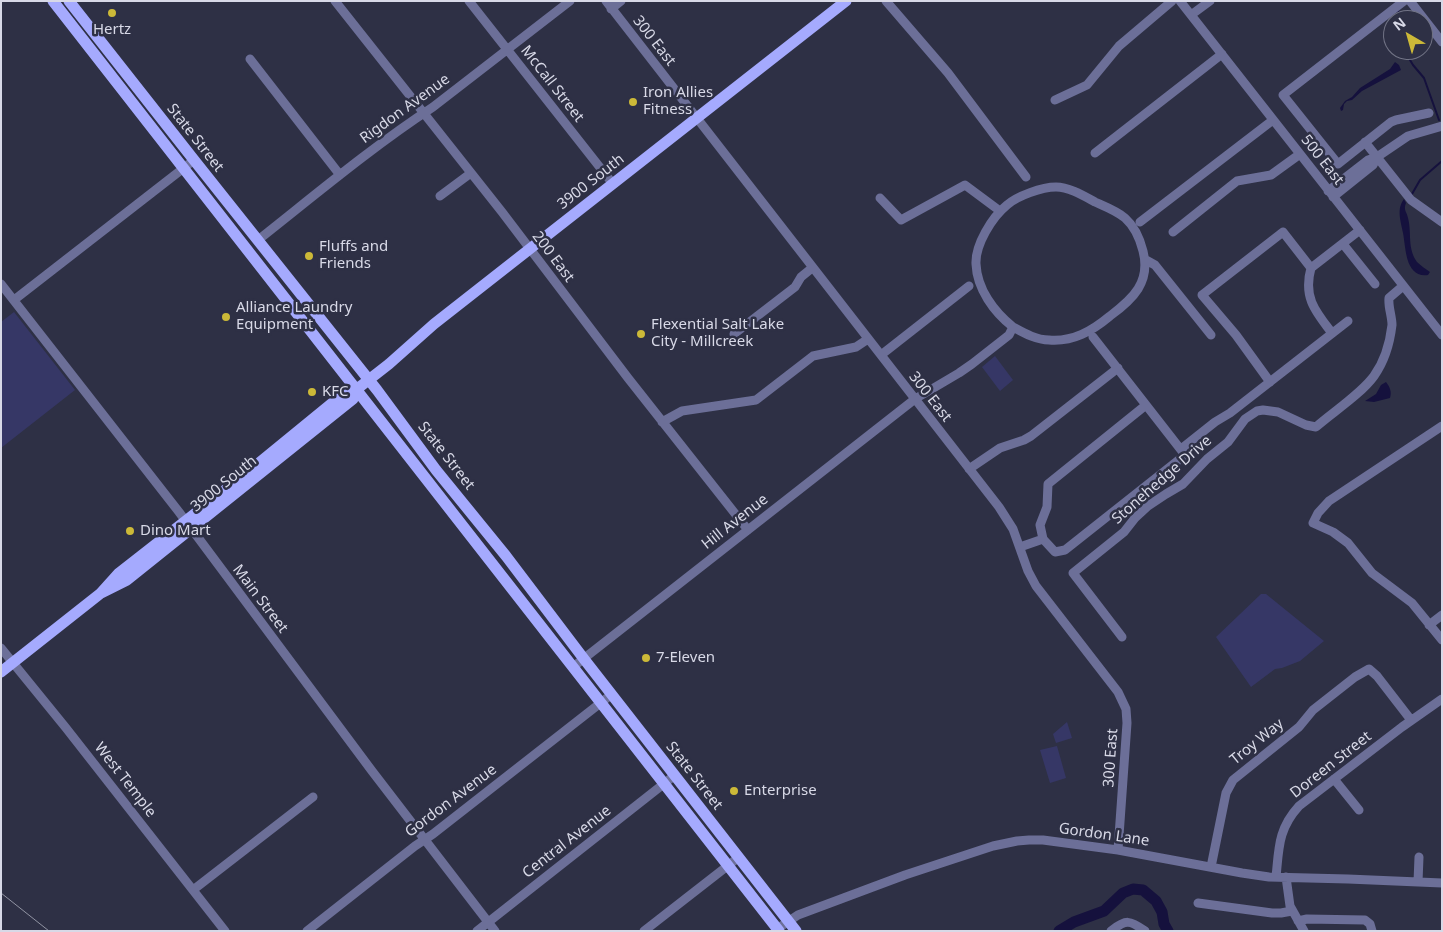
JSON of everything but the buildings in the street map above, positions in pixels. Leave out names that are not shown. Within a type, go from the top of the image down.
[{"type":"main road","name":"State Street","points":[[53,1],[778,930]]},
{"type":"main road","name":"State Street","points":[[70,1],[369,380],[436,470],[500,549],[796,931]]},
{"type":"main road","name":"3900 South","points":[[1,672],[101,593],[127,580],[189,525],[353,399],[357,390],[434,324],[846,1]]},
{"type":"street","name":"200 East","points":[[335,1],[748,530]]},
{"type":"street","name":"McCall Street","points":[[469,1],[612,184]]},
{"type":"street","name":"Rigdon Avenue","points":[[258,240],[340,175],[413,120],[424,114],[570,1]]},
{"type":"street","points":[[608,5],[621,1]]},
{"type":"street","points":[[886,1],[948,74],[1026,177]]},
{"type":"street","points":[[1055,100],[1087,85],[1119,46],[1172,1]]},
{"type":"street","name":"500 East","points":[[1180,1],[1442,335]]},
{"type":"street","points":[[1191,15],[1210,1]]},
{"type":"street","points":[[1404,1],[1283,95],[1338,164],[1391,122],[1429,113]]},
{"type":"street","points":[[1410,1],[1442,42]]},
{"type":"street","name":"300 East","points":[[608,5],[1008,520],[1028,571],[1036,586],[1113,684],[1123,700],[1126,708],[1127,722],[1118,850]]},
{"type":"street","points":[[1095,153],[1222,54]]},
{"type":"street","points":[[250,59],[340,175]]},
{"type":"street","points":[[1140,222],[1273,120]]},
{"type":"street","points":[[1331,194],[1368,160],[1377,157],[1408,136],[1442,126]]},
{"type":"street","points":[[1365,142],[1411,200],[1442,222]]},
{"type":"street","points":[[1172,232],[1237,181],[1271,176],[1300,154]]},
{"type":"street","points":[[14,300],[194,160]]},
{"type":"street","points":[[440,196],[471,173]]},
{"type":"street","points":[[880,198],[901,220],[965,185],[1000,211]]},
{"type":"street","points":[[1057,187],[1086,197],[1124,217],[1136,232],[1146,260],[1144,276],[1133,296],[1123,307],[1078,337],[1062,340],[1037,338],[1013,327],[998,312],[984,293],[976,261],[980,244],[988,227],[1007,204],[1030,193],[1057,187]]},
{"type":"street","points":[[1332,333],[1319,316],[1309,297],[1312,268],[1360,230]]},
{"type":"street","points":[[1270,382],[1236,335],[1202,295],[1283,232],[1312,268]]},
{"type":"street","points":[[1343,244],[1375,284]]},
{"type":"street","points":[[1146,260],[1155,265],[1211,335]]},
{"type":"street","points":[[734,334],[793,289],[801,277],[812,268]]},
{"type":"street","name":"Main Street","points":[[1,284],[189,525],[424,840],[495,931]]},
{"type":"street","points":[[881,355],[969,286]]},
{"type":"street","name":"Stonehedge Drive","points":[[1122,637],[1073,573],[1124,532],[1148,506],[1183,484],[1206,459],[1228,442],[1245,419],[1257,411],[1278,412],[1306,425],[1316,427],[1358,392],[1374,375],[1385,354],[1392,326],[1388,298],[1403,286]]},
{"type":"street","points":[[1146,405],[1048,484],[1048,507],[1040,525],[1043,539],[1055,552],[1064,550],[1183,452],[1215,422],[1230,413],[1348,321]]},
{"type":"street","name":"Hill Avenue","points":[[573,667],[915,399],[972,364],[1009,335],[1013,327]]},
{"type":"street","points":[[1093,337],[1183,452]]},
{"type":"street","points":[[662,422],[682,411],[756,400],[813,356],[820,353],[856,347],[868,339]]},
{"type":"street","points":[[969,469],[1000,448],[1031,436],[1118,368]]},
{"type":"street","points":[[1442,426],[1329,501],[1318,513],[1313,523],[1333,532],[1348,543],[1372,573],[1412,603],[1442,640]]},
{"type":"street","points":[[1020,547],[1043,539]]},
{"type":"street","points":[[1430,625],[1442,615]]},
{"type":"street","name":"West Temple","points":[[1,648],[225,931]]},
{"type":"street","name":"Troy Way","points":[[1211,867],[1226,792],[1233,780],[1299,727],[1313,710],[1355,677],[1369,669],[1377,676],[1411,720]]},
{"type":"street","name":"Gordon Avenue","points":[[307,931],[612,694]]},
{"type":"street","name":"Doreen Street","points":[[1276,877],[1284,828],[1290,816],[1299,806],[1411,720],[1442,699]]},
{"type":"street","name":"Central Avenue","points":[[477,931],[675,775]]},
{"type":"street","points":[[1334,779],[1359,810]]},
{"type":"street","points":[[193,890],[313,797]]},
{"type":"street","name":"Gordon Lane","points":[[778,930],[798,915],[905,875],[1005,843],[1023,841],[1043,840],[1118,850],[1255,875],[1286,878],[1442,883]]},
{"type":"street","points":[[644,931],[739,857]]},
{"type":"street","points":[[1418,882],[1419,857]]},
{"type":"street","points":[[1286,878],[1288,899],[1292,911],[1304,931]]},
{"type":"street","points":[[1198,903],[1272,913],[1292,911]]},
{"type":"street","points":[[1298,921],[1307,918],[1365,920],[1370,924],[1372,931]]},
{"type":"street","points":[[1111,931],[1125,922],[1134,923],[1145,931]]},
{"type":"shaded area","points":[[1395,62],[1401,70],[1362,91],[1352,100],[1347,101],[1341,111],[1340,108],[1345,101],[1352,97],[1360,88],[1390,69]]},
{"type":"shaded area","points":[[1404,199],[1412,251],[1417,262],[1430,272],[1428,275],[1420,275],[1415,272],[1408,261],[1400,216],[1400,207]]},
{"type":"shaded area","points":[[14,312],[75,390],[1,448],[1,322]]},
{"type":"shaded area","points":[[995,356],[1013,380],[1000,391],[982,367]]},
{"type":"shaded area","points":[[1386,382],[1391,394],[1390,398],[1374,402],[1365,401],[1376,394],[1381,385]]},
{"type":"shaded area","points":[[1261,594],[1266,594],[1324,641],[1300,661],[1275,669],[1251,687],[1216,637]]},
{"type":"shaded area","points":[[1067,722],[1072,738],[1056,743],[1053,734]]},
{"type":"shaded area","points":[[1057,746],[1066,778],[1050,783],[1040,750]]},
{"type":"waterway","points":[[1410,60],[1424,78],[1439,120]]},
{"type":"waterway","points":[[1412,194],[1420,180],[1442,161]]},
{"type":"waterway","points":[[1059,931],[1074,922],[1104,911],[1123,893],[1133,889],[1143,890],[1156,901],[1168,931]]},
{"type":"tram line","points":[[1,893],[49,931]]},
{"type":"place","name":"Hertz","points":[[112,13]]},
{"type":"place","name":"Iron Allies Fitness","points":[[633,102]]},
{"type":"place","name":"Fluffs and Friends","points":[[309,256]]},
{"type":"place","name":"Alliance Laundry Equipment","points":[[226,317]]},
{"type":"place","name":"Flexential Salt Lake City - Millcreek","points":[[641,334]]},
{"type":"place","name":"KFC","points":[[312,392]]},
{"type":"place","name":"Dino Mart","points":[[130,531]]},
{"type":"place","name":"7-Eleven","points":[[646,658]]},
{"type":"place","name":"Enterprise","points":[[734,791]]}]
